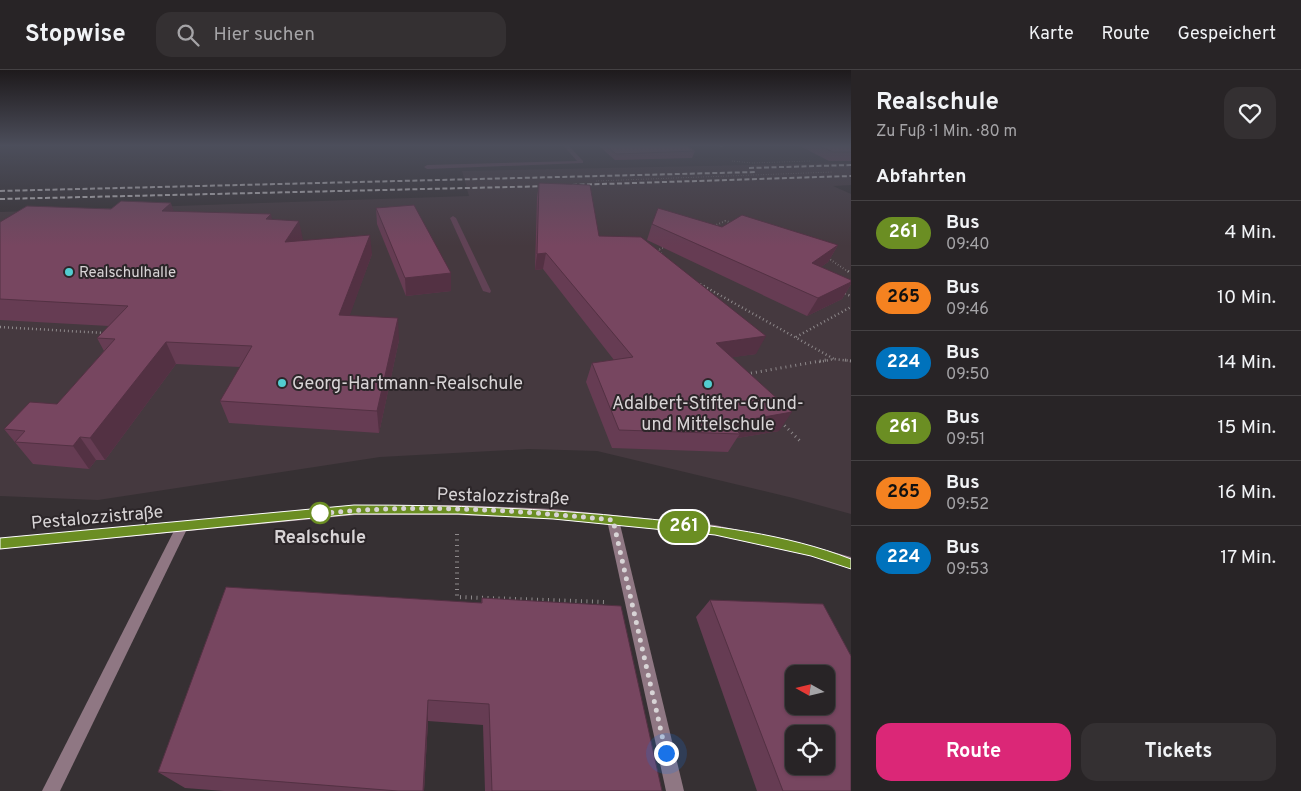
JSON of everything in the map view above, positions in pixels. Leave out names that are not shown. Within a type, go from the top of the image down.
[{"type":"street","name":"Pestalozzistraße","points":[[0,544],[354,510],[458,510],[553,514],[715,530],[811,551],[851,563]]},
{"type":"street","points":[[613,520],[674,791]]},
{"type":"street","points":[[51,791],[182,527]]},
{"type":"path","points":[[596,181],[658,179]]},
{"type":"path","points":[[708,228],[725,221],[735,224]]},
{"type":"path","points":[[664,256],[658,250],[675,243]]},
{"type":"path","points":[[827,258],[851,272]]},
{"type":"path","points":[[692,280],[834,359],[851,362]]},
{"type":"path","points":[[834,290],[851,296]]},
{"type":"path","points":[[796,338],[851,307]]},
{"type":"path","points":[[0,327],[109,333],[102,339]]},
{"type":"path","points":[[738,376],[834,359]]},
{"type":"path","points":[[779,420],[800,441]]},
{"type":"path","points":[[458,510],[457,597],[632,602]]},
{"type":"shaded area","name":"Georg-Hartmann-Realschule","points":[[464,179],[851,179],[851,185],[833,186],[851,194],[851,514],[793,498],[597,451],[529,449],[380,457],[98,500],[0,496],[0,212],[469,196]]},
{"type":"building","points":[[539,183],[590,185],[599,236],[641,237],[766,336],[716,343],[792,412],[730,423],[740,434],[619,430],[592,363],[633,357],[546,253],[537,254]]},
{"type":"building","points":[[121,201],[171,203],[162,211],[271,214],[266,219],[299,221],[285,242],[370,235],[339,315],[398,318],[377,411],[220,401],[252,346],[166,342],[90,438],[80,437],[73,446],[15,442],[25,431],[4,429],[30,402],[57,404],[115,339],[97,338],[128,306],[0,299],[0,222],[27,206],[111,209]]},
{"type":"building","points":[[414,205],[451,273],[405,278],[376,208]]},
{"type":"building","points":[[658,208],[722,227],[742,215],[838,245],[812,263],[851,280],[851,282],[818,298],[652,224]]},
{"type":"building","points":[[226,587],[482,603],[482,598],[621,606],[662,791],[492,791],[489,704],[428,700],[423,791],[398,791],[158,772]]},
{"type":"building","points":[[710,600],[823,604],[851,656],[851,791],[783,791]]},
{"type":"waterway","points":[[453,218],[487,291]]},
{"type":"railway","points":[[0,191],[492,179]]},
{"type":"railway","points":[[572,185],[769,179]]},
{"type":"railway","points":[[0,199],[552,186]]},
{"type":"bus line","name":"261","points":[[0,544],[354,510],[458,510],[553,514],[715,530],[811,551],[851,563]]},
{"type":"place","name":"Realschulhalle","points":[[69,272]]},
{"type":"place","name":"Georg-Hartmann-Realschule","points":[[282,383]]},
{"type":"place","name":"Adalbert-Stifter-Grund- und Mittelschule","points":[[708,384]]},
{"type":"place","name":"Realschule","points":[[320,513]]},
{"type":"route","points":[[320,513],[317,514],[354,510],[458,510],[553,514],[613,520],[666,753]]}]
